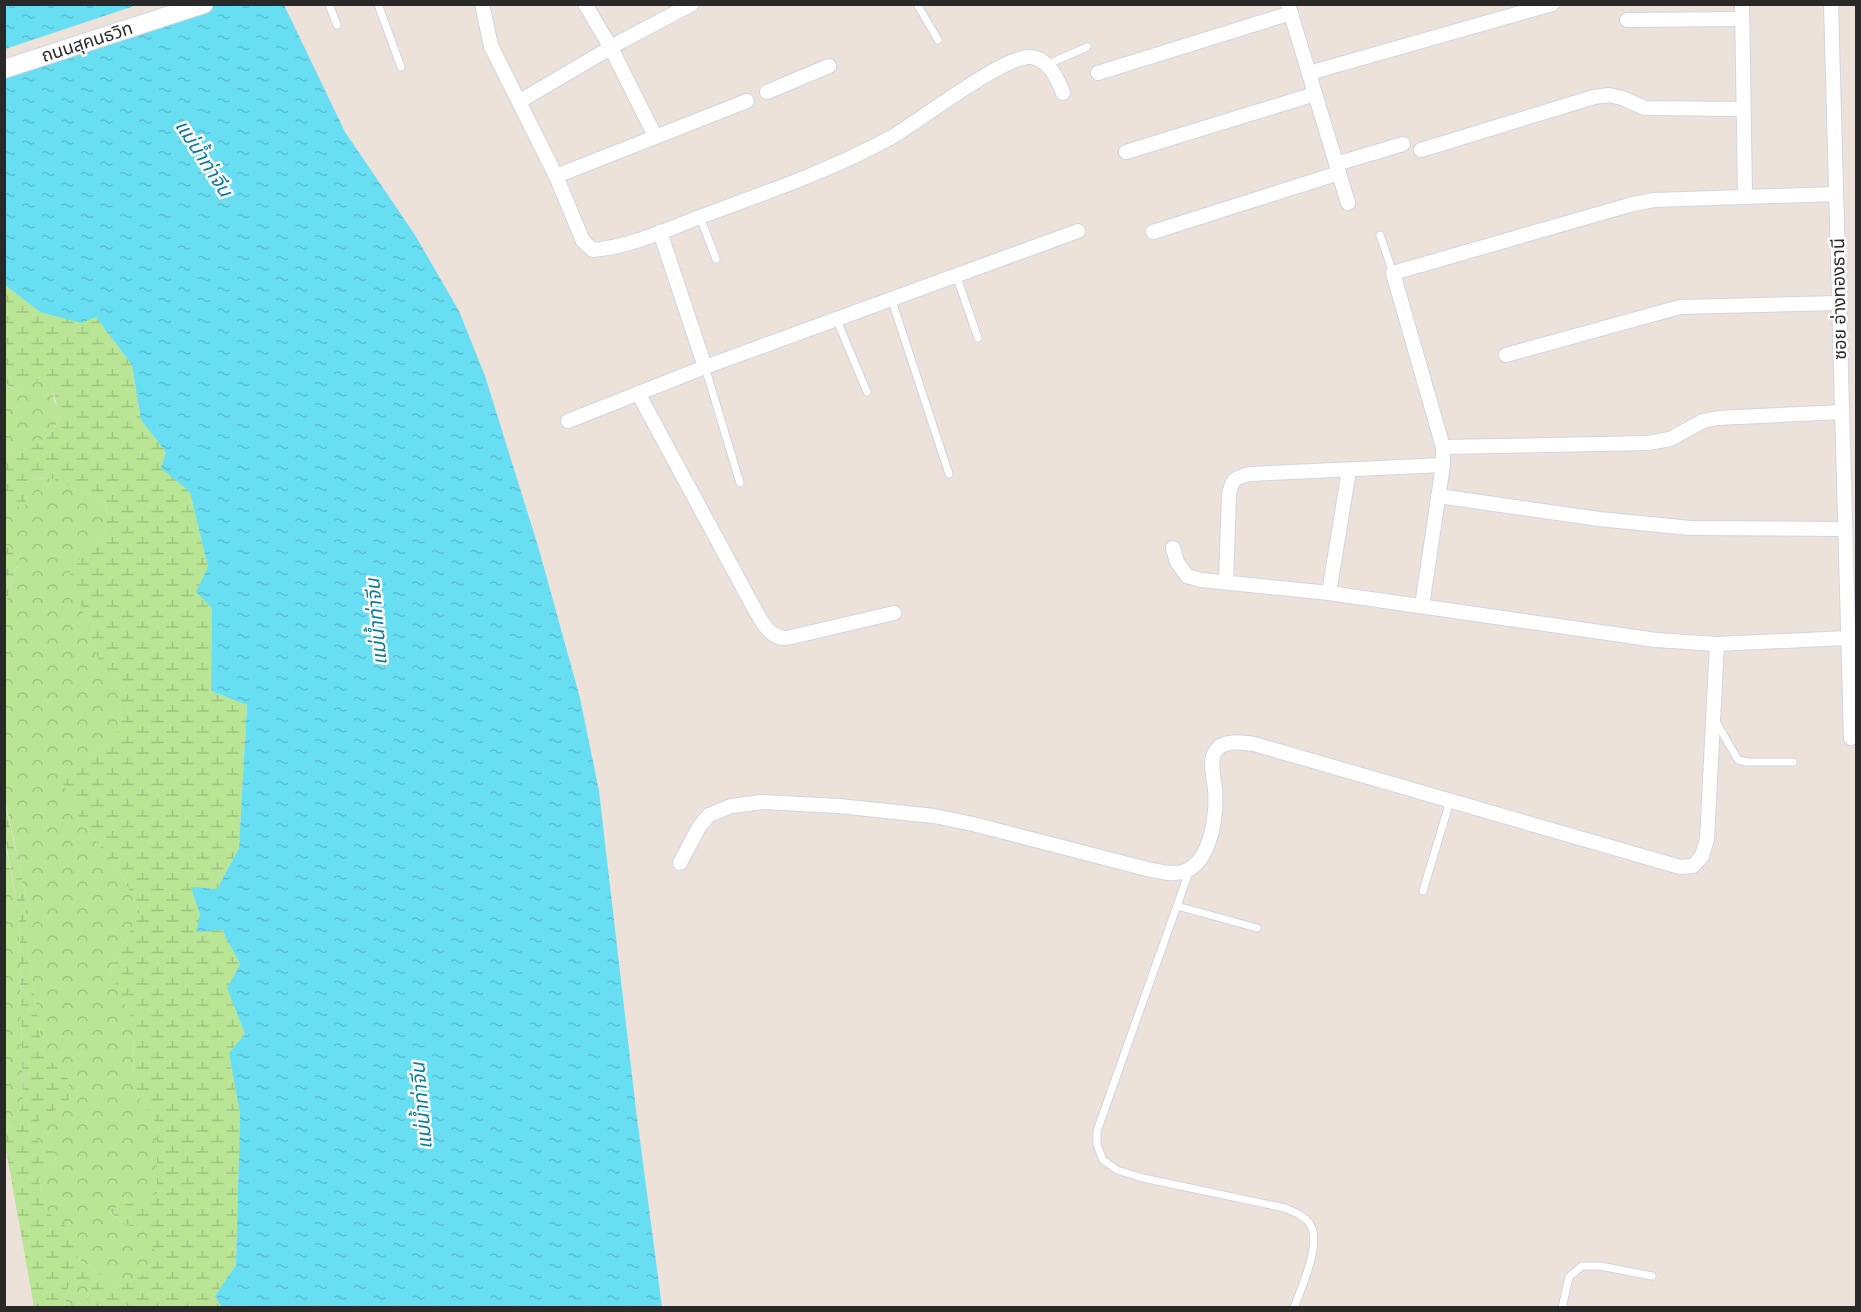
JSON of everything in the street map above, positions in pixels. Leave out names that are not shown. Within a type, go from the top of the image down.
[{"type":"main road","name":"ถนนสุคนธวิท","points":[[4,69],[204,4]]},
{"type":"street","points":[[482,4],[491,46],[556,176],[582,242],[592,250],[606,249],[660,232],[821,172],[890,137],[994,70],[1023,58],[1032,57],[1046,64],[1059,80],[1063,93]]},
{"type":"street","points":[[585,4],[611,48],[656,136]]},
{"type":"street","points":[[520,101],[692,4]]},
{"type":"street","points":[[1309,73],[1552,4]]},
{"type":"street","name":"ซอย อ่างทองธานี","points":[[1831,4],[1851,738]]},
{"type":"street","points":[[1098,73],[1290,9],[1348,203]]},
{"type":"street","points":[[1627,20],[1742,12],[1745,196]]},
{"type":"street","points":[[767,92],[829,66]]},
{"type":"street","points":[[1126,152],[1315,94]]},
{"type":"street","points":[[1421,150],[1594,97],[1609,95],[1645,108],[1743,109]]},
{"type":"street","points":[[556,176],[747,100]]},
{"type":"street","points":[[1153,232],[1402,144]]},
{"type":"street","points":[[1422,606],[1443,465],[1443,447],[1393,273],[1633,204],[1676,198],[1836,194]]},
{"type":"street","points":[[568,421],[836,318],[1078,231]]},
{"type":"street","points":[[660,232],[705,367]]},
{"type":"street","points":[[1506,355],[1680,307],[1839,303]]},
{"type":"street","points":[[638,393],[754,608],[770,633],[778,639],[787,638],[894,613]]},
{"type":"street","points":[[1443,447],[1648,442],[1670,440],[1703,422],[1718,418],[1842,412]]},
{"type":"street","points":[[1226,582],[1229,496],[1231,482],[1236,477],[1250,474],[1443,465]]},
{"type":"street","points":[[1329,594],[1348,470]]},
{"type":"street","points":[[1438,496],[1599,519],[1690,528],[1845,530]]},
{"type":"street","points":[[1173,549],[1177,562],[1187,576],[1422,606],[1614,635],[1717,644],[1847,638]]},
{"type":"street","points":[[680,863],[699,827],[709,815],[731,806],[762,802],[839,806],[934,816],[1151,870],[1174,873],[1190,868],[1200,859],[1209,841],[1216,808],[1213,761],[1215,751],[1222,745],[1236,742],[1254,744],[1680,867],[1693,866],[1702,855],[1707,838],[1717,644]]},
{"type":"lane","points":[[329,4],[337,25]]},
{"type":"lane","points":[[378,4],[401,67]]},
{"type":"lane","points":[[917,4],[938,40]]},
{"type":"lane","points":[[1046,64],[1087,46]]},
{"type":"lane","points":[[700,217],[716,259]]},
{"type":"lane","points":[[1380,235],[1393,273]]},
{"type":"lane","points":[[956,275],[978,338]]},
{"type":"lane","points":[[891,298],[949,474]]},
{"type":"lane","points":[[836,318],[867,392]]},
{"type":"lane","points":[[705,367],[740,483]]},
{"type":"lane","points":[[1713,718],[1738,760],[1793,762]]},
{"type":"lane","points":[[1423,891],[1450,801]]},
{"type":"lane","points":[[1190,868],[1097,1131],[1097,1144],[1102,1160],[1117,1170],[1143,1178],[1285,1208],[1300,1214],[1311,1225],[1314,1235],[1313,1249],[1294,1308]]},
{"type":"lane","points":[[1177,906],[1257,928]]},
{"type":"lane","points":[[1562,1308],[1569,1277],[1582,1266],[1600,1266],[1652,1276]]},
{"type":"green space","points":[[5,285],[40,312],[96,317],[132,365],[141,420],[166,452],[161,468],[190,491],[208,567],[212,607],[211,691],[247,705],[239,848],[217,889],[192,888],[200,915],[222,930],[240,964],[227,988],[245,1034],[229,1053],[240,1114],[236,1265],[215,1296],[222,1307],[85,1307],[90,1289],[79,1282],[68,1287],[65,1304],[70,1307],[34,1307],[5,1144],[5,1134],[23,1104],[19,915],[5,837],[4,800],[24,887],[28,951],[43,1053],[69,1080],[69,1101],[28,1128],[38,1141],[57,1155],[54,1164],[39,1181],[47,1212],[72,1231],[78,1259],[118,1287],[140,1277],[158,1261],[148,1233],[123,1223],[108,1210],[157,1194],[157,1125],[134,1088],[133,1021],[109,971],[140,912],[123,877],[83,824],[63,784],[88,756],[117,738],[123,680],[100,664],[69,569],[105,534],[107,503],[53,479],[28,478],[24,509],[5,503],[5,453],[21,450],[39,442],[53,430],[59,414],[50,381],[44,379],[13,389],[5,383]]},
{"type":"green space","points":[[44,379],[51,381],[54,400],[59,412],[53,430],[30,447],[5,453],[4,383],[13,389]]},
{"type":"green space","points":[[28,478],[53,479],[107,503],[105,534],[70,569],[100,664],[123,680],[117,738],[88,756],[83,824],[123,877],[140,912],[109,971],[133,1021],[134,1088],[157,1125],[157,1194],[108,1211],[123,1223],[148,1233],[159,1262],[140,1277],[118,1287],[78,1259],[71,1231],[47,1212],[39,1181],[54,1164],[57,1155],[38,1141],[28,1128],[69,1101],[69,1080],[43,1053],[28,951],[24,887],[5,800],[5,605],[21,553],[5,546],[4,503],[24,508]]},
{"type":"green space","points":[[5,546],[21,553],[5,605]]},
{"type":"green space","points":[[4,837],[19,915],[23,1104],[5,1134]]},
{"type":"green space","points":[[79,1282],[90,1289],[85,1307],[70,1307],[65,1304],[68,1287]]},
{"type":"water","name":"แม่น้ำท่าจีน","points":[[4,5],[284,5],[345,132],[415,235],[459,311],[485,376],[538,546],[580,698],[599,791],[636,1110],[662,1307],[222,1308],[215,1296],[236,1265],[240,1114],[229,1053],[245,1034],[227,988],[240,964],[222,930],[196,932],[200,915],[191,887],[217,889],[239,848],[247,705],[211,691],[212,608],[196,592],[208,567],[190,492],[161,468],[166,452],[141,420],[132,365],[96,317],[81,323],[40,312],[5,285]]},
{"type":"pier","points":[[137,5],[204,5],[5,69],[5,49]]}]
